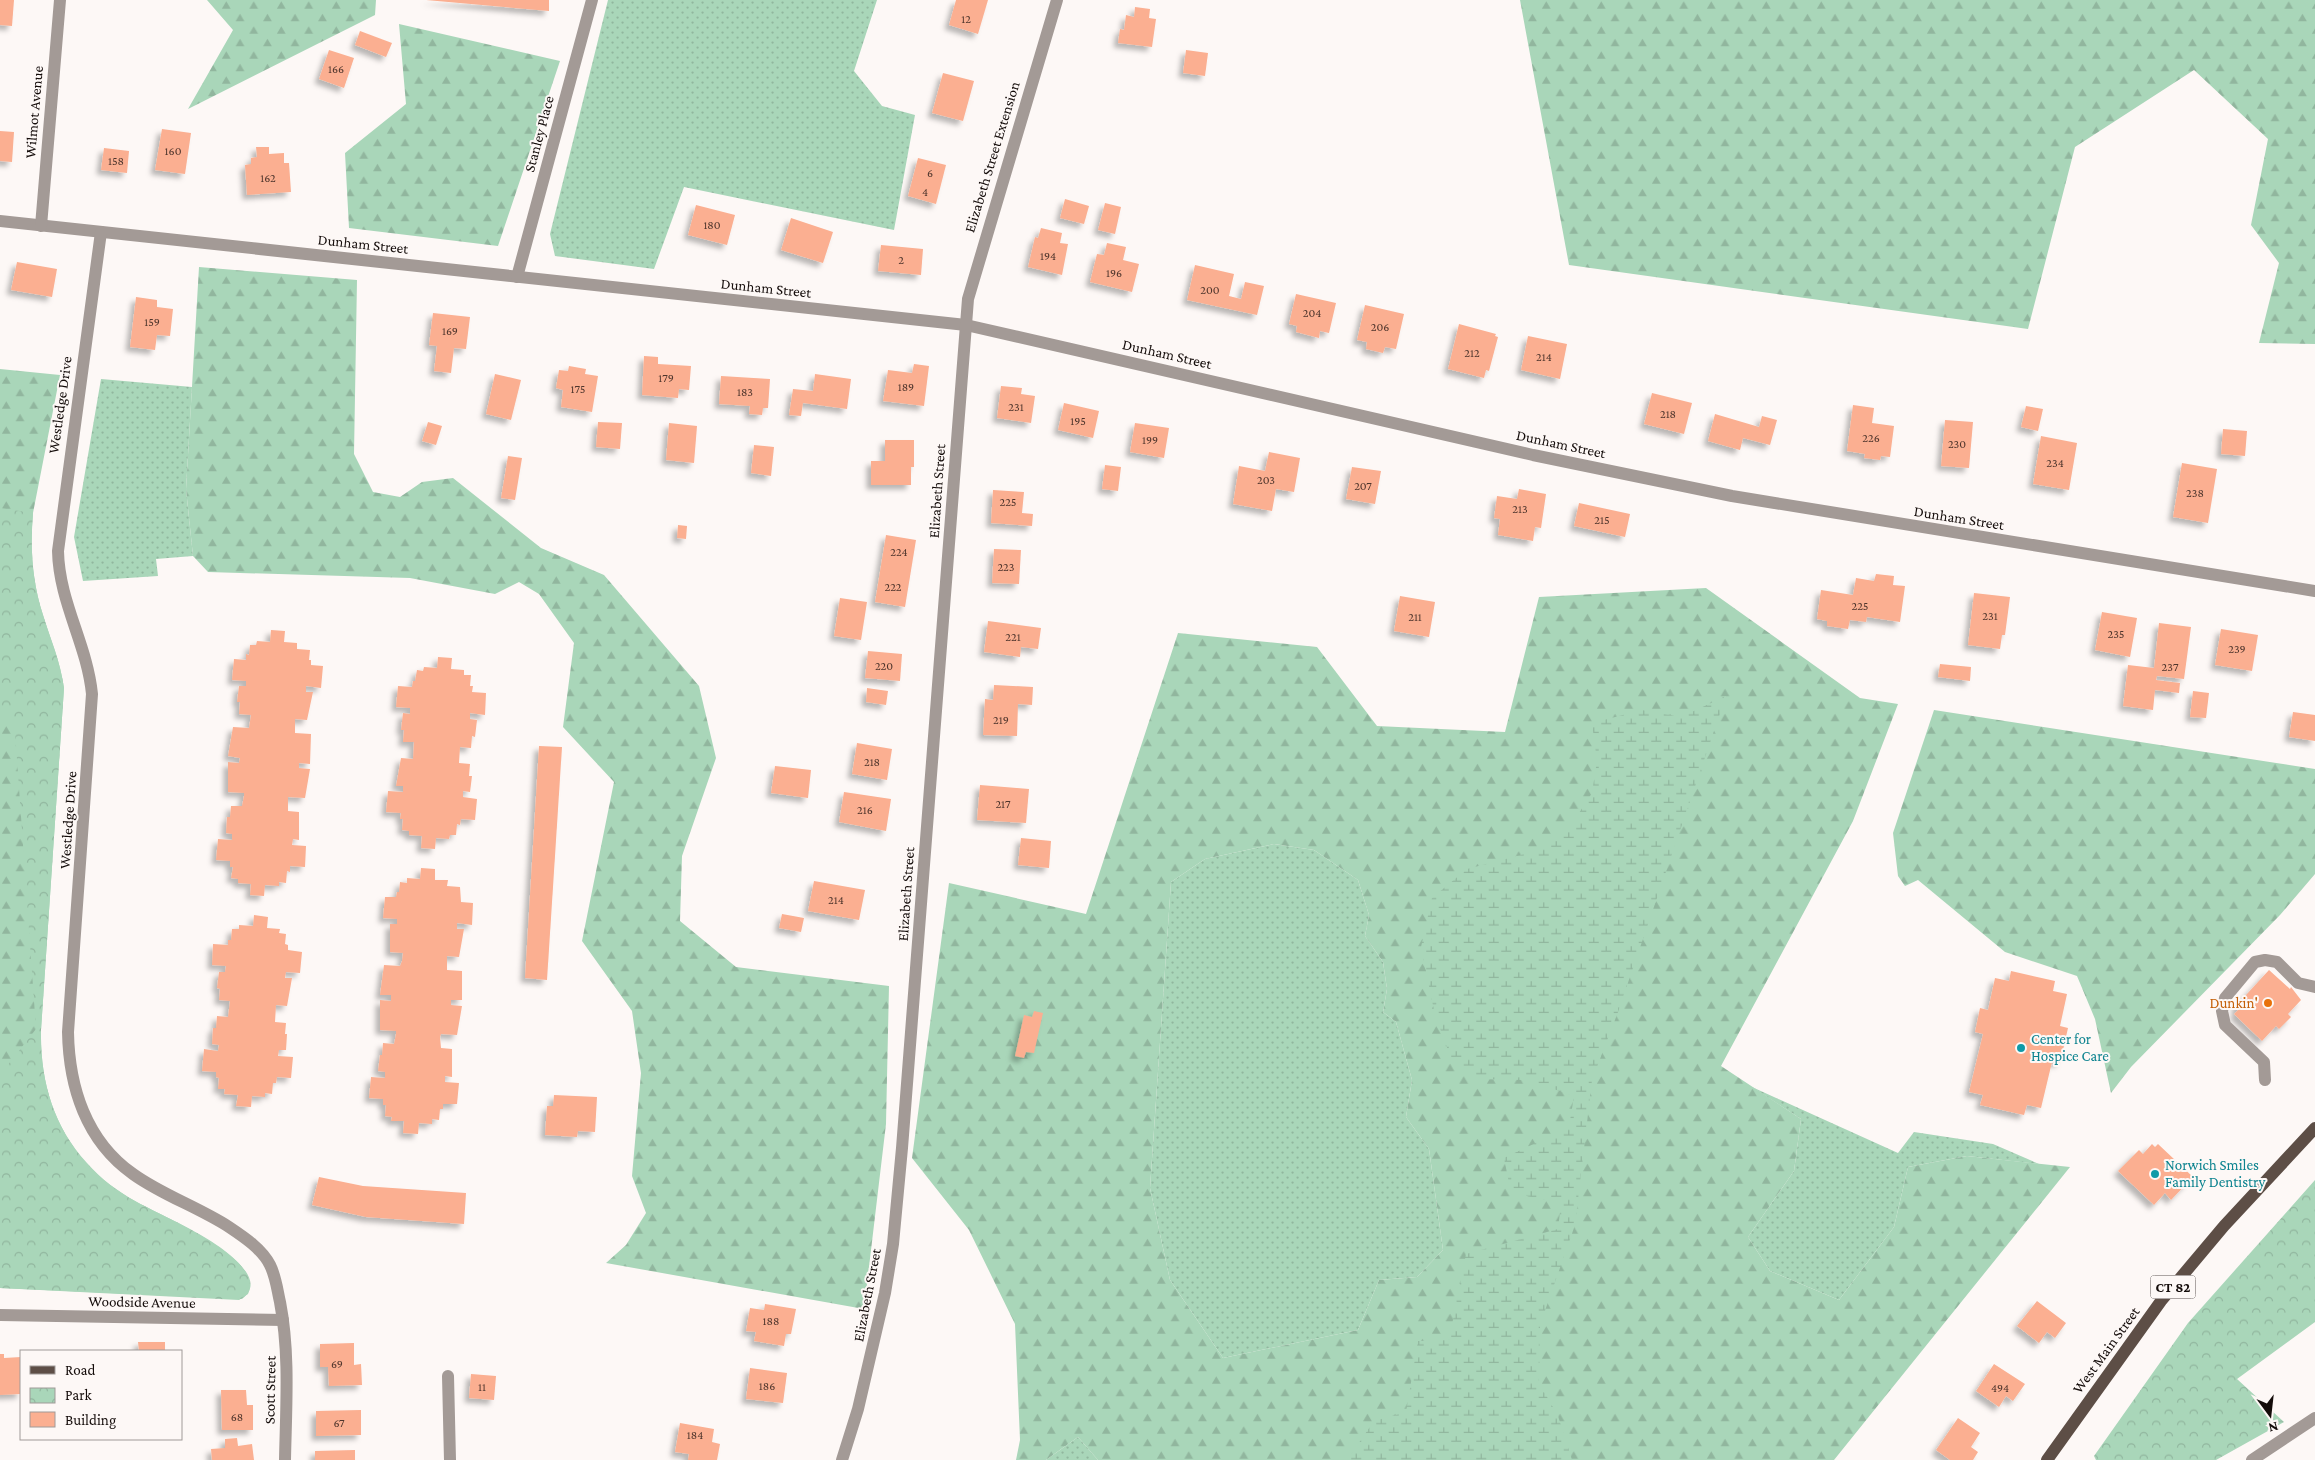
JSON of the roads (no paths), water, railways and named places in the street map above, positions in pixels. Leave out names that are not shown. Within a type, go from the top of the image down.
[{"type":"main road","name":"West Main Street","points":[[2048,1460],[2162,1300],[2224,1226],[2315,1128]]},
{"type":"street","name":"Wilmot Avenue","points":[[41,226],[60,0]]},
{"type":"street","name":"Stanley Place","points":[[517,277],[592,0]]},
{"type":"street","name":"Elizabeth Street Extension","points":[[966,326],[968,299],[974,273],[1057,0]]},
{"type":"street","name":"Dunham Street","points":[[0,221],[966,326],[1533,455],[1732,496],[2315,591]]},
{"type":"street","name":"Westledge Drive","points":[[101,232],[58,551],[60,583],[85,659],[92,694],[68,1032],[71,1072],[83,1115],[104,1149],[133,1174],[209,1214],[242,1236],[264,1256],[275,1276],[284,1320]]},
{"type":"street","name":"Elizabeth Street","points":[[842,1460],[868,1371],[885,1293],[893,1244],[966,326]]},
{"type":"street","points":[[2265,1080],[2264,1062],[2225,1025],[2222,1011],[2226,998],[2255,962],[2265,960],[2277,962],[2298,983],[2315,987]]},
{"type":"street","name":"Woodside Avenue","points":[[0,1315],[284,1320]]},
{"type":"street","name":"Scott Street","points":[[284,1320],[287,1344],[285,1460]]},
{"type":"street","points":[[448,1376],[450,1460]]},
{"type":"street","points":[[2252,1460],[2315,1418]]},
{"type":"place","name":"Dunkin'","points":[[2268,1003]]},
{"type":"place","name":"Center for Hospice Care","points":[[2021,1048]]},
{"type":"place","name":"Norwich Smiles Family Dentistry","points":[[2155,1174]]}]
